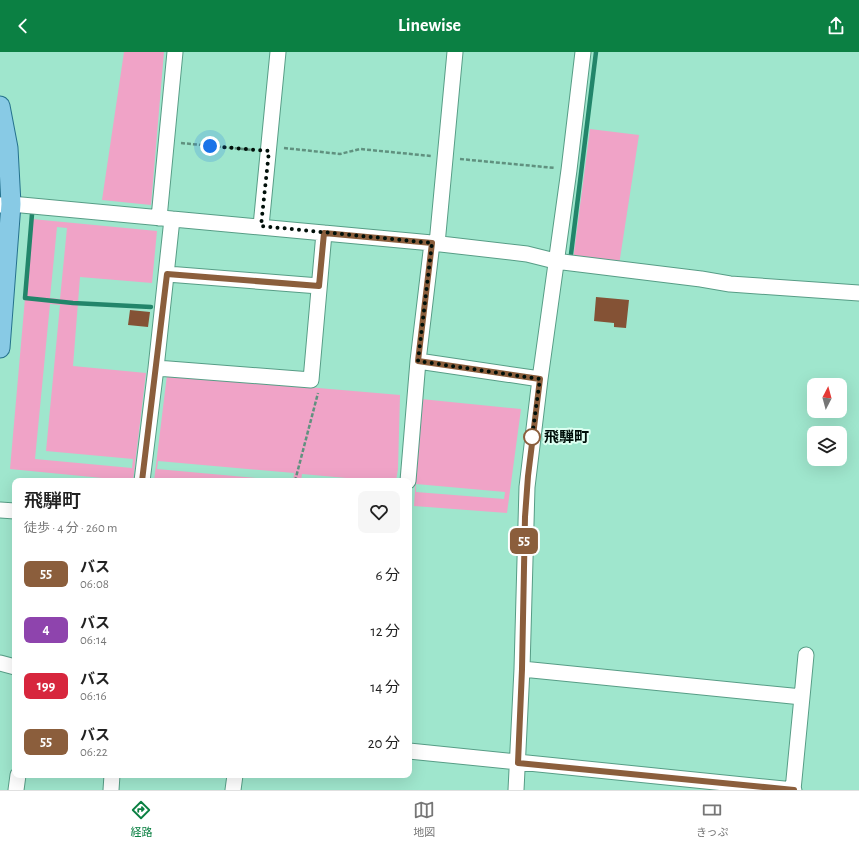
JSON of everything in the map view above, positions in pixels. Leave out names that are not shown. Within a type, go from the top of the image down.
[{"type":"main road","points":[[0,106],[8,148],[0,348]]},
{"type":"street","points":[[142,478],[167,274],[166,141],[175,52]]},
{"type":"street","points":[[261,226],[278,52]]},
{"type":"street","points":[[408,478],[418,361],[446,158],[455,52]]},
{"type":"street","points":[[516,790],[522,669],[526,495],[583,52]]},
{"type":"street","points":[[5,205],[261,226],[527,254],[555,261],[702,279],[730,284],[859,293]]},
{"type":"street","points":[[156,368],[311,380],[324,233]]},
{"type":"street","points":[[167,274],[319,286]]},
{"type":"street","points":[[418,361],[540,379]]},
{"type":"street","points":[[0,510],[12,511]]},
{"type":"street","points":[[412,751],[718,786],[794,790],[806,655]]},
{"type":"street","points":[[0,663],[12,666]]},
{"type":"street","points":[[522,669],[802,696]]},
{"type":"street","points":[[16,790],[18,778]]},
{"type":"street","points":[[111,790],[112,778]]},
{"type":"street","points":[[233,790],[235,778]]},
{"type":"path","points":[[166,141],[340,154],[360,149],[569,170]]},
{"type":"path","points":[[296,478],[318,392]]},
{"type":"shaded area","points":[[124,52],[164,52],[151,205],[102,200]]},
{"type":"shaded area","points":[[590,129],[639,135],[619,265],[573,260]]},
{"type":"shaded area","points":[[32,219],[157,231],[152,283],[80,277],[73,366],[146,373],[133,478],[102,478],[10,469]],"holes":[[[57,227],[67,228],[60,299],[50,298]],[[50,304],[60,305],[46,451],[133,459],[132,468],[35,459]]]},
{"type":"shaded area","points":[[167,375],[400,395],[396,478],[347,478],[302,474],[301,478],[293,478],[294,473],[158,461],[157,469],[256,478],[154,478]]},
{"type":"shaded area","points":[[421,399],[521,409],[507,513],[414,506]],"holes":[[[416,484],[505,492],[504,499],[416,492]]]},
{"type":"building","points":[[596,297],[629,300],[626,328],[614,327],[614,323],[594,321]]},
{"type":"building","points":[[130,310],[150,312],[148,327],[128,325]]},
{"type":"waterway","points":[[571,254],[596,52]]},
{"type":"waterway","points":[[32,214],[25,298],[73,303],[151,307]]},
{"type":"bus line","name":"55","points":[[142,478],[167,274],[319,286],[324,233],[432,243],[418,361],[540,379],[528,476],[525,517],[522,669],[518,763],[794,790]]},
{"type":"place","name":"飛騨町","points":[[532,437]]},
{"type":"route","points":[[210,146],[269,151],[261,226],[432,243],[418,361],[540,379],[532,437]]}]
